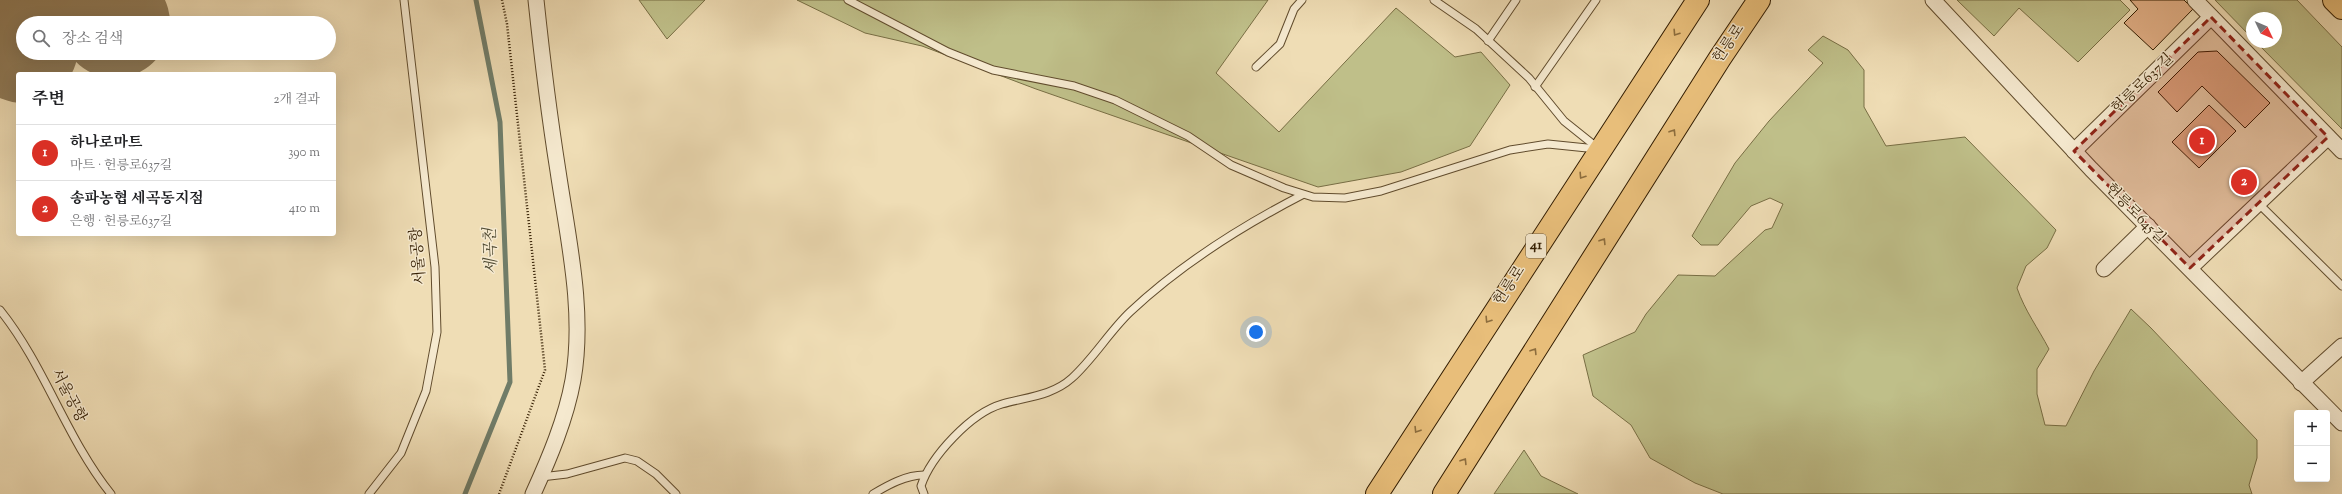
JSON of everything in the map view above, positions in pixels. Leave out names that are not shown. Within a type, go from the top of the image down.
[{"type":"main road","name":"헌릉로","points":[[1377,494],[1698,0]]},
{"type":"main road","name":"헌릉로","points":[[1444,494],[1720,58],[1759,0]]},
{"type":"main road","points":[[2334,0],[2342,8]]},
{"type":"street","points":[[533,494],[551,453],[573,382],[577,349],[577,320],[570,248],[545,88],[536,0]]},
{"type":"street","name":"헌릉로645길","points":[[1933,0],[2074,151],[2342,423]]},
{"type":"street","points":[[2195,0],[2342,151]]},
{"type":"street","name":"헌릉로637길","points":[[2074,151],[2211,17]]},
{"type":"street","points":[[2190,268],[2328,137]]},
{"type":"street","points":[[2104,269],[2148,226]]},
{"type":"street","points":[[2301,383],[2342,346]]},
{"type":"lane","name":"서울공항","points":[[369,494],[401,453],[426,391],[437,332],[434,267],[404,0]]},
{"type":"lane","points":[[848,0],[941,48],[993,70],[1074,86],[1115,100],[1188,136],[1231,165],[1302,195],[1345,198],[1381,191],[1510,150],[1548,144],[1600,149]]},
{"type":"lane","points":[[1256,67],[1280,44],[1294,9],[1302,0]]},
{"type":"lane","points":[[1434,0],[1476,29],[1529,78],[1564,121],[1600,149]]},
{"type":"lane","points":[[1488,41],[1516,0]]},
{"type":"lane","points":[[1535,87],[1596,0]]},
{"type":"lane","points":[[924,494],[921,486],[924,475],[938,455],[961,431],[984,413],[1001,404],[1033,398],[1050,391],[1072,378],[1109,333],[1150,294],[1246,226],[1302,195]]},
{"type":"lane","points":[[2258,203],[2342,286]]},
{"type":"lane","name":"서울공항","points":[[0,310],[37,365],[94,472],[111,494]]},
{"type":"lane","points":[[540,477],[567,474],[625,458],[636,461],[656,474],[676,494]]},
{"type":"lane","points":[[873,494],[886,486],[914,475],[924,475]]},
{"type":"path","points":[[499,494],[545,370],[508,24],[502,0]]},
{"type":"highlighted area","points":[[2211,17],[2328,137],[2190,268],[2074,151]]},
{"type":"green space","points":[[639,0],[705,0],[667,39]]},
{"type":"green space","points":[[797,0],[1268,0],[1216,73],[1279,132],[1396,8],[1455,57],[1481,52],[1510,85],[1470,146],[1401,172],[1318,187],[1036,89],[922,46],[865,33]]},
{"type":"green space","points":[[1957,0],[2120,0],[2130,10],[2078,62],[2019,8],[1994,36]]},
{"type":"green space","points":[[2215,0],[2297,0],[2342,47],[2342,129],[2262,48],[2282,48],[2282,12],[2246,12],[2246,32]]},
{"type":"green space","points":[[1823,36],[1848,50],[1864,70],[1864,107],[1886,146],[1965,137],[2056,230],[2047,248],[2026,266],[2017,288],[2028,312],[2049,349],[2037,369],[2037,394],[2045,425],[2066,426],[2094,371],[2131,309],[2151,328],[2257,440],[2257,458],[2249,485],[2252,494],[1723,494],[1695,483],[1650,458],[1631,425],[1593,396],[1583,355],[1635,332],[1646,314],[1678,275],[1715,276],[1765,230],[1772,228],[1783,204],[1770,198],[1751,206],[1718,245],[1701,245],[1692,236],[1735,163],[1769,121],[1823,63],[1808,50]]},
{"type":"green space","points":[[1524,450],[1541,476],[1578,494],[1494,494]]},
{"type":"building","points":[[2130,0],[2184,0],[2193,9],[2153,50],[2124,23],[2138,9]]},
{"type":"building","points":[[2217,51],[2270,103],[2245,128],[2202,86],[2177,112],[2158,92],[2198,52]]},
{"type":"building","points":[[2209,105],[2236,131],[2199,168],[2172,142]]},
{"type":"waterway","name":"세곡천","points":[[465,494],[510,382],[500,122],[476,0]]},
{"type":"runway","points":[[97,0],[110,16]]},
{"type":"runway","points":[[0,25],[16,41]]},
{"type":"place","name":"하나로마트","points":[[2202,141]]},
{"type":"place","name":"송파농협 세곡동지점","points":[[2244,182]]}]
